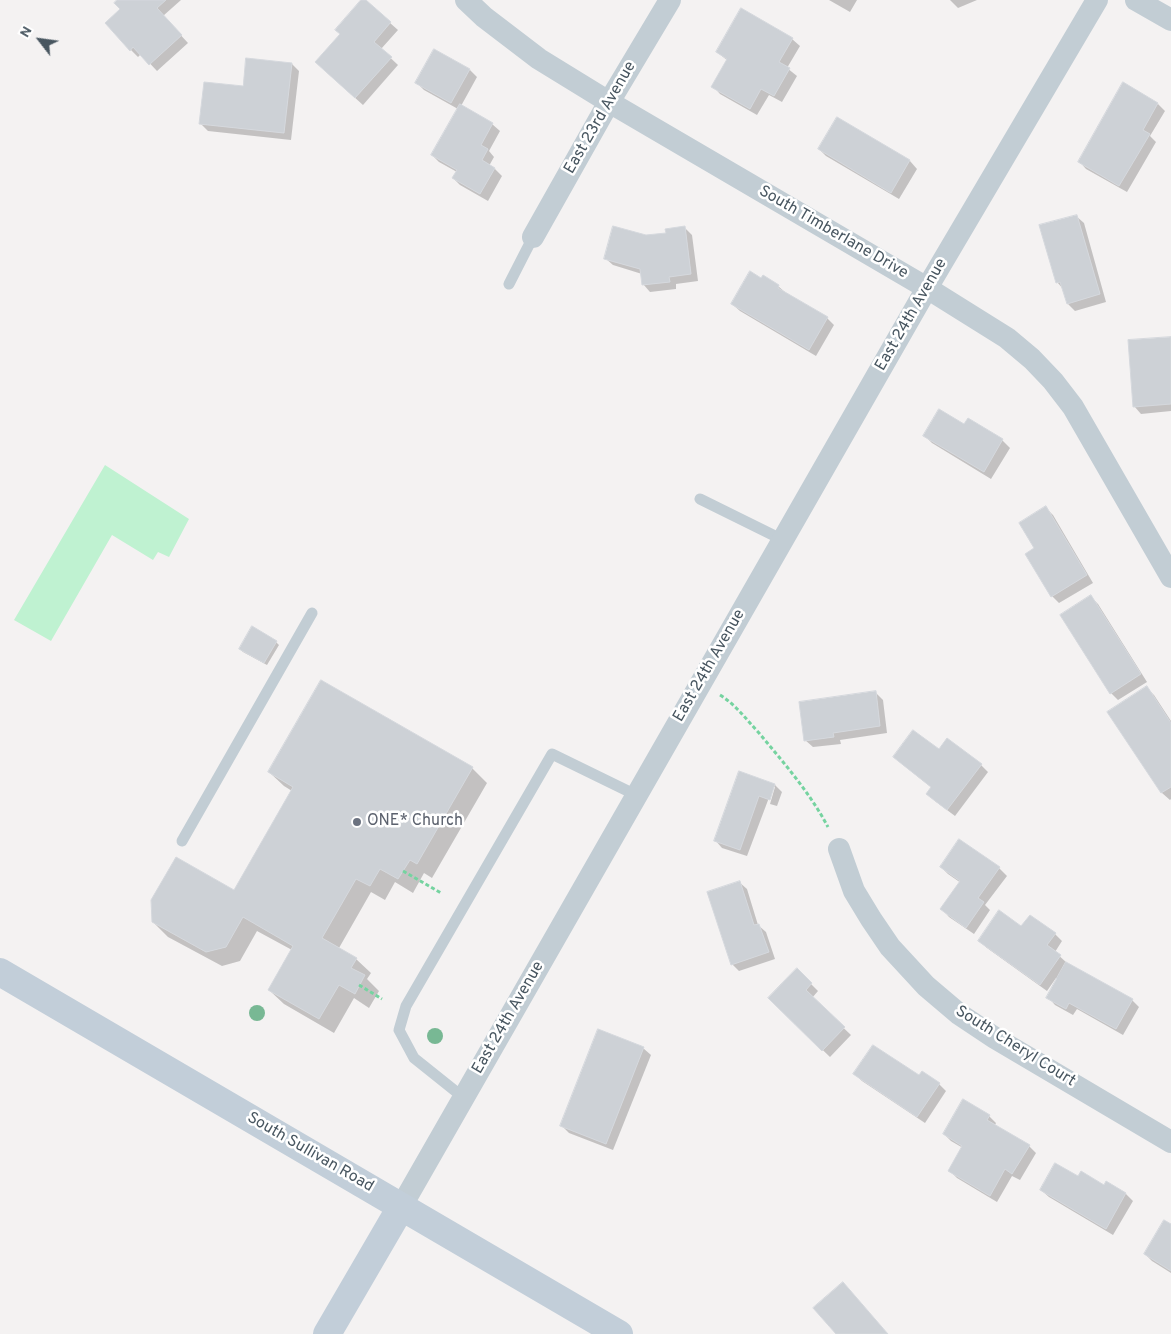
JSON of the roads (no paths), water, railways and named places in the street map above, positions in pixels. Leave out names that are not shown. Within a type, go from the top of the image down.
[{"type":"main road","name":"South Sullivan Road","points":[[0,972],[619,1334]]},
{"type":"main road","name":"East 24th Avenue","points":[[327,1334],[401,1207]]},
{"type":"street","name":"South Timberlane Drive","points":[[466,0],[484,17],[539,59],[927,288],[1007,338],[1032,359],[1053,381],[1073,407],[1171,576]]},
{"type":"street","name":"East 23rd Avenue","points":[[533,237],[609,102],[670,0]]},
{"type":"street","name":"East 24th Avenue","points":[[401,1207],[927,288],[1097,0]]},
{"type":"street","points":[[1136,0],[1171,20]]},
{"type":"street","name":"South Cheryl Court","points":[[839,849],[854,890],[871,919],[890,947],[926,986],[958,1014],[995,1038],[1171,1142]]},
{"type":"lane","points":[[509,284],[533,237]]},
{"type":"lane","points":[[700,499],[782,540]]},
{"type":"lane","points":[[182,841],[312,613]]},
{"type":"lane","points":[[464,1098],[414,1058],[399,1030],[406,1006],[415,990],[552,754],[636,796]]},
{"type":"place","name":"ONE* Church","points":[[357,822]]}]
